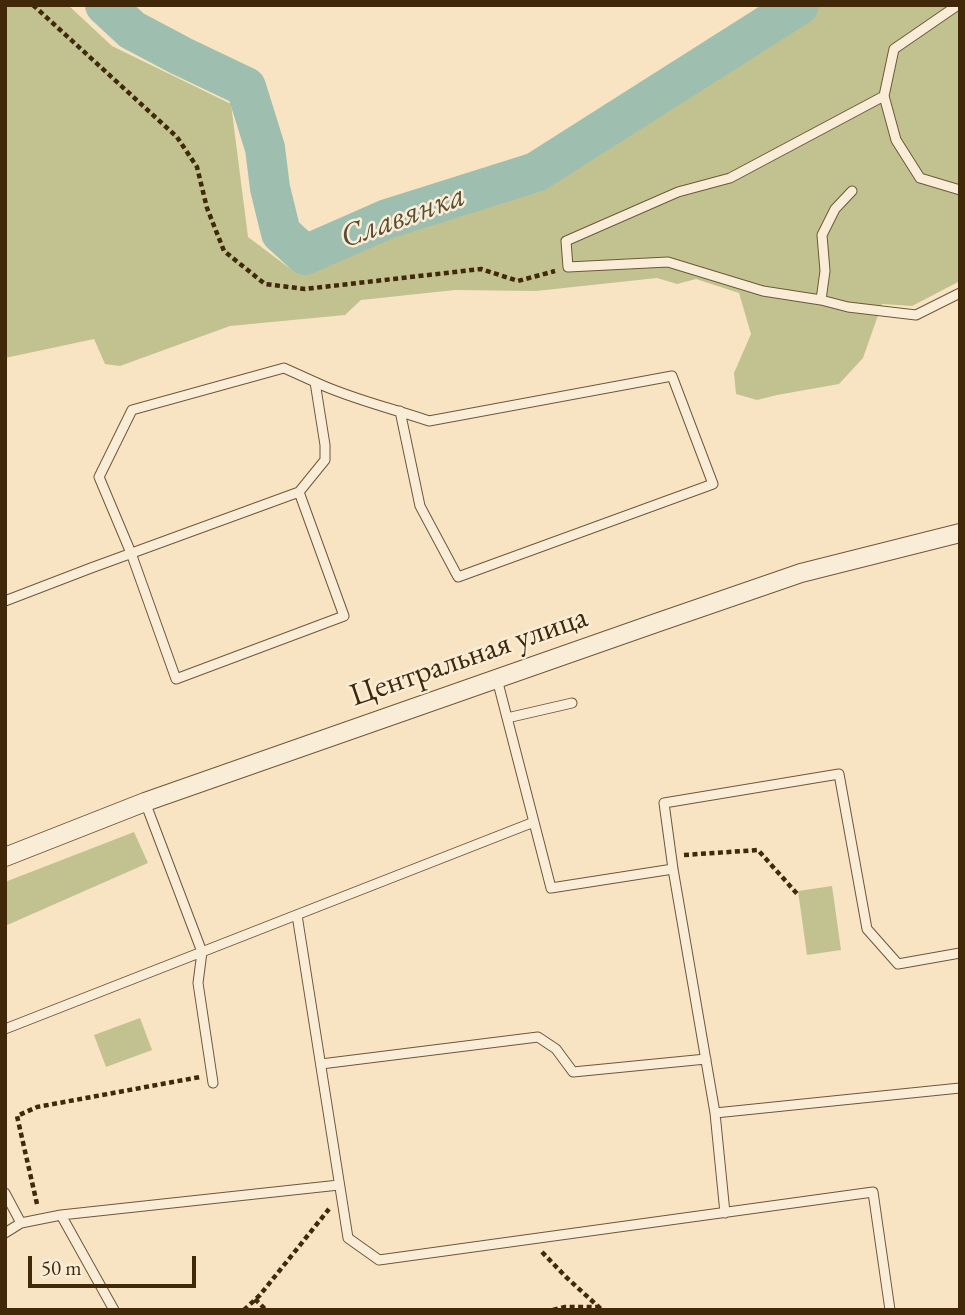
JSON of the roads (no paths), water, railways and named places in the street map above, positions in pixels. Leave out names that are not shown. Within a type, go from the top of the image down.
[{"type":"street","name":"Центральная улица","points":[[5,857],[145,802],[801,573],[960,533]]},
{"type":"lane","points":[[958,5],[894,49],[884,96],[896,140],[920,178],[960,190]]},
{"type":"lane","points":[[884,96],[730,178],[678,192],[566,240],[568,267],[668,262],[763,291],[848,307],[916,315],[960,293]]},
{"type":"lane","points":[[821,300],[825,271],[822,236],[835,209],[852,191]]},
{"type":"lane","points":[[299,492],[344,616],[176,679],[131,553],[99,477],[131,410],[284,368],[335,391],[400,411],[429,421],[672,376],[713,484],[458,577],[420,506],[400,411]]},
{"type":"lane","points":[[5,601],[299,492],[325,460],[315,382]]},
{"type":"lane","points":[[496,679],[551,888],[673,869]]},
{"type":"lane","points":[[507,718],[572,703]]},
{"type":"lane","points":[[725,1213],[715,1113],[664,803],[839,774],[867,929],[898,964],[960,953]]},
{"type":"lane","points":[[145,802],[202,952],[198,983],[212,1079]]},
{"type":"lane","points":[[5,1029],[534,822]]},
{"type":"lane","points":[[297,915],[348,1238],[379,1260],[873,1192],[890,1310]]},
{"type":"lane","points":[[321,1064],[538,1037],[556,1049],[573,1072],[706,1059]]},
{"type":"lane","points":[[715,1113],[960,1088]]},
{"type":"lane","points":[[5,1233],[21,1223],[61,1215],[339,1185]]},
{"type":"lane","points":[[5,1193],[21,1223]]},
{"type":"lane","points":[[61,1215],[114,1310]]},
{"type":"waterway","name":"Славянка","points":[[105,5],[132,30],[246,87],[265,148],[270,188],[281,233],[305,255],[387,219],[536,172],[799,5]]}]
